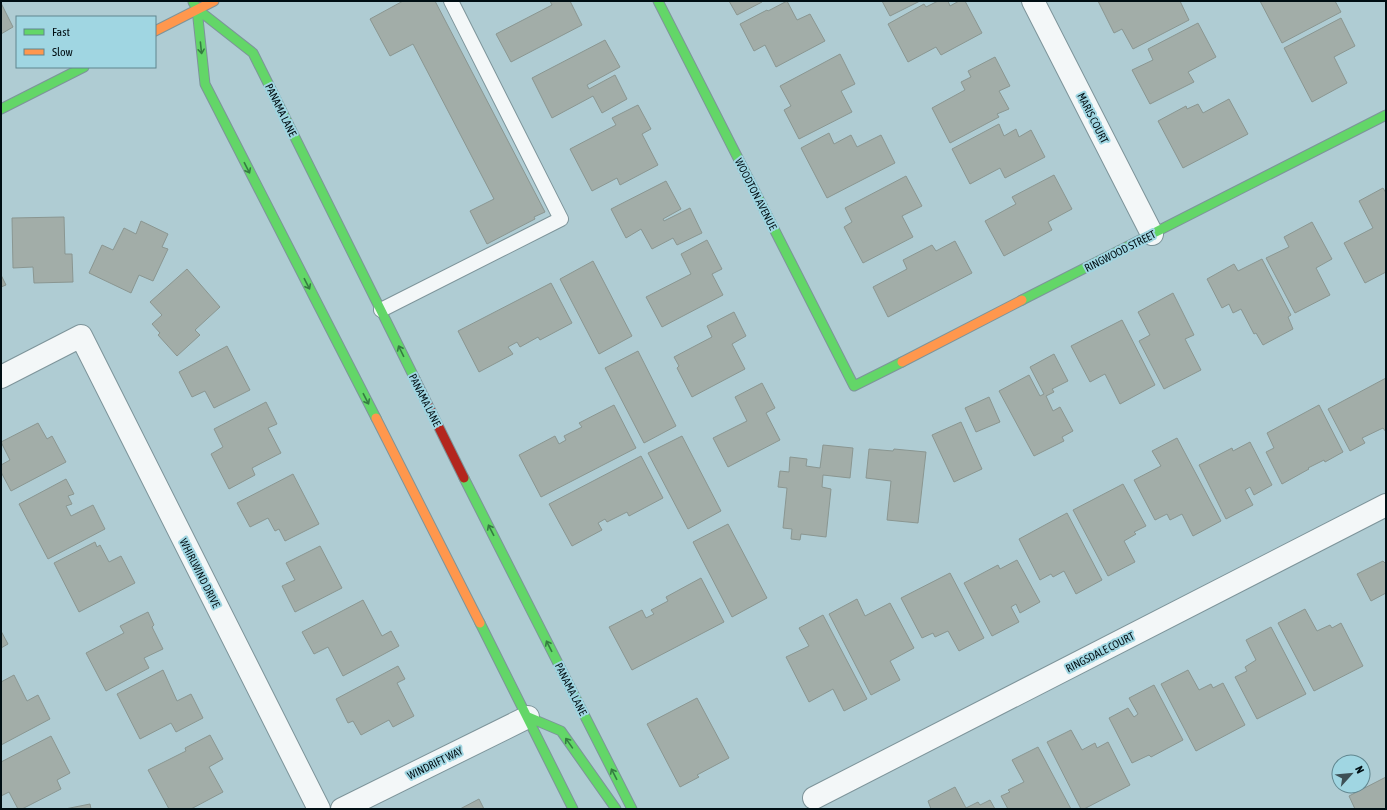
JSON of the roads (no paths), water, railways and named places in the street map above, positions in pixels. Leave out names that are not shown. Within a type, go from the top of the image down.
[{"type":"main road","points":[[156,30],[195,5],[214,1]]},
{"type":"main road","name":"WOODTON AVENUE","points":[[658,1],[854,386]]},
{"type":"main road","points":[[195,5],[205,84],[528,717],[573,809]]},
{"type":"main road","name":"PANAMA LANE","points":[[195,5],[253,53],[632,809]]},
{"type":"main road","points":[[1,109],[82,68]]},
{"type":"main road","name":"RINGWOOD STREET","points":[[854,386],[1386,115]]},
{"type":"main road","points":[[528,717],[561,731],[616,809]]},
{"type":"street","name":"MARIS COURT","points":[[1033,1],[1152,234]]},
{"type":"street","name":"WHIRLWIND DRIVE","points":[[1,377],[81,336],[319,809]]},
{"type":"street","name":"RINGSDALE COURT","points":[[814,798],[1386,506]]},
{"type":"street","name":"WINDRIFT WAY","points":[[342,809],[528,717]]},
{"type":"lane","points":[[381,310],[561,219],[451,1]]}]
